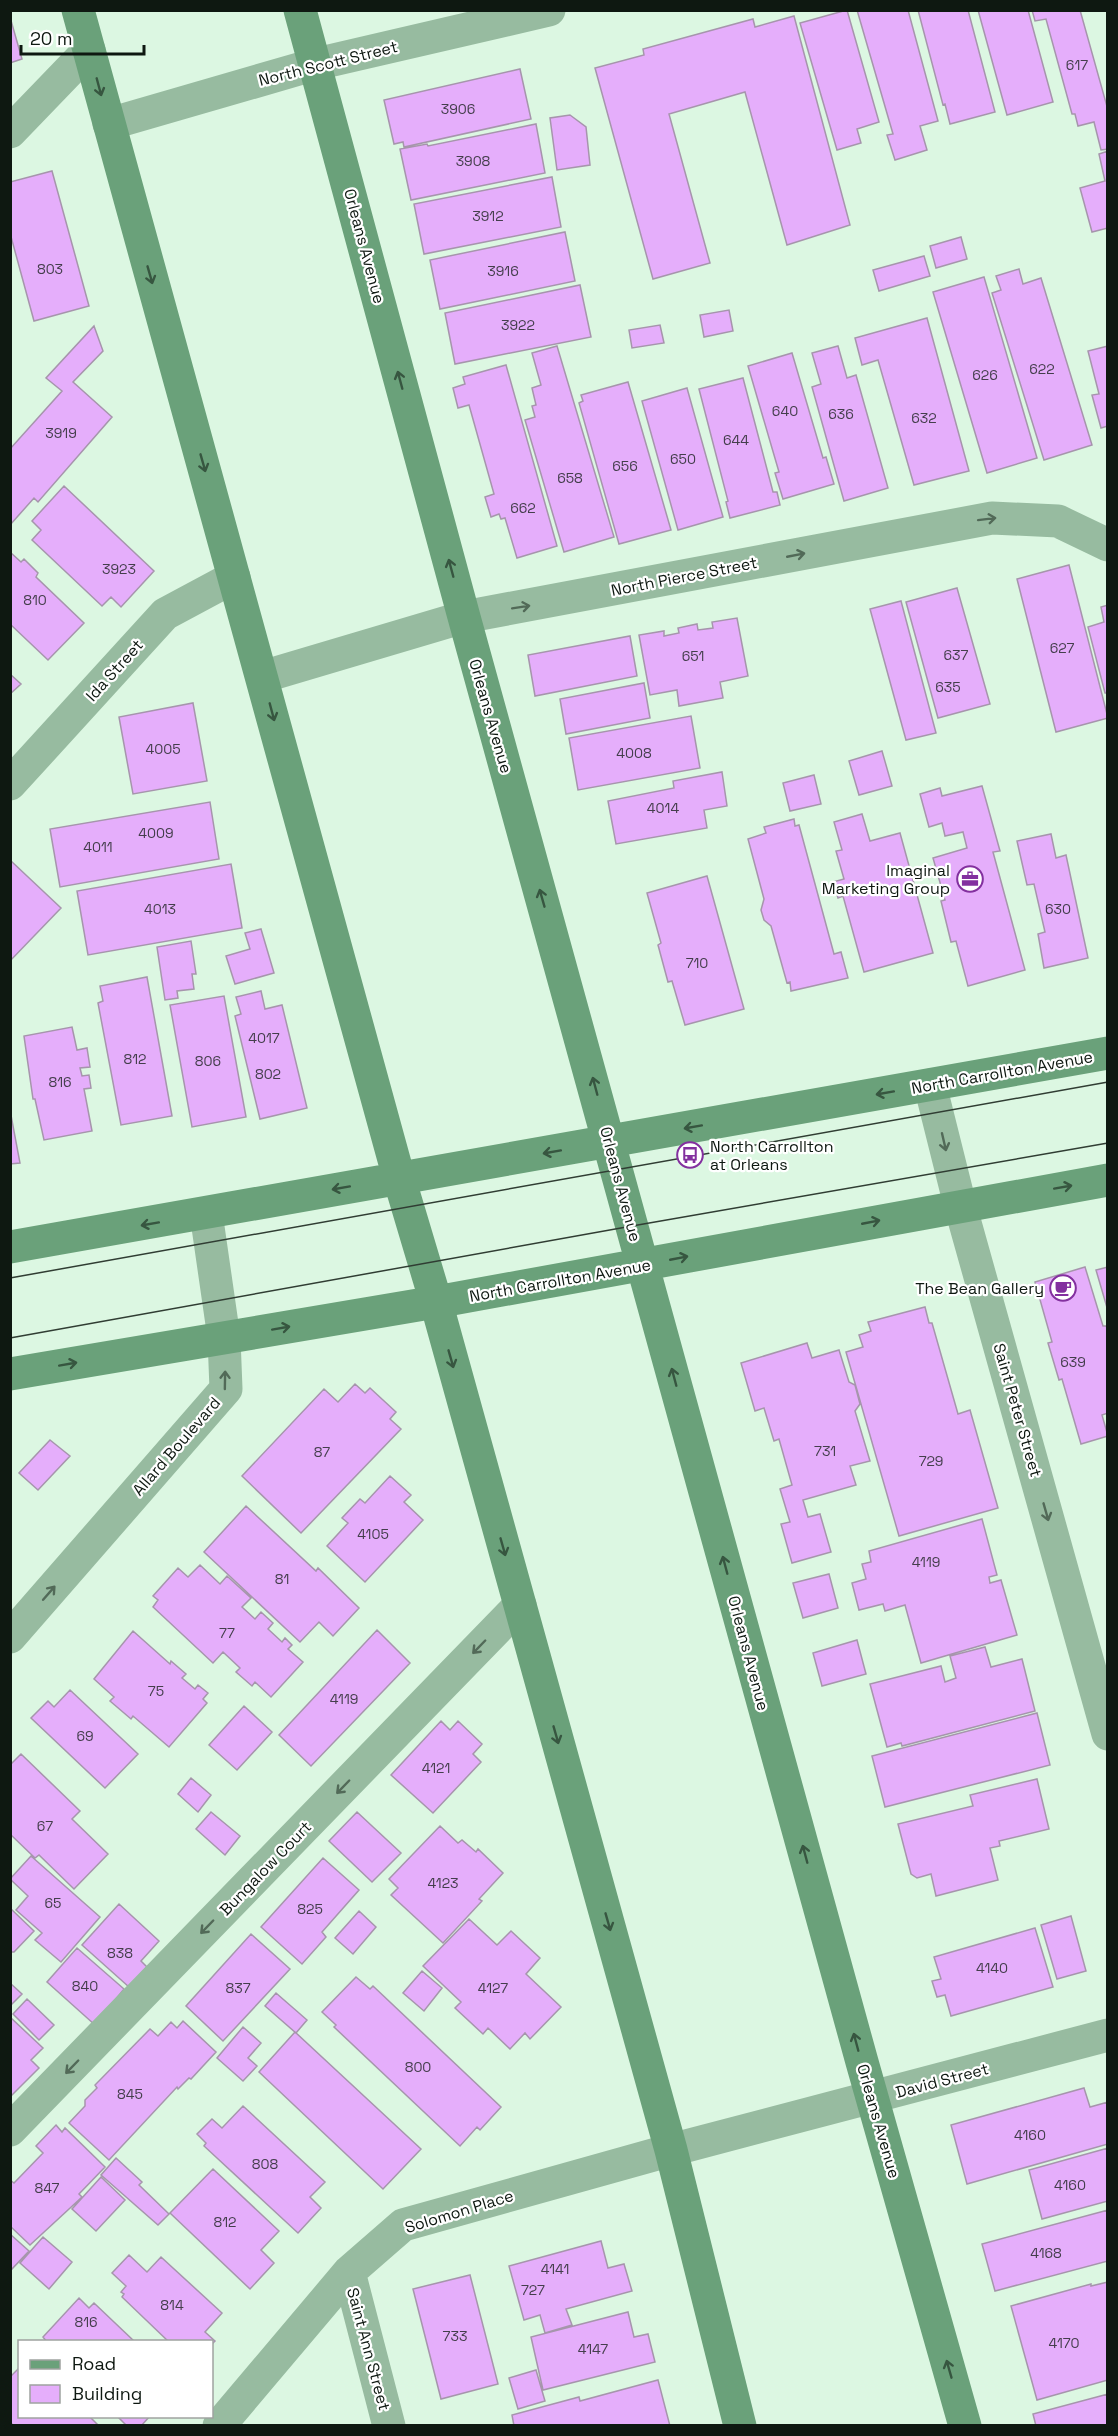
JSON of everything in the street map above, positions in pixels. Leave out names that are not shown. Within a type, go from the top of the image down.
[{"type":"street","points":[[78,10],[399,1178],[436,1302],[671,2150],[740,2426]]},
{"type":"street","name":"Orleans Avenue","points":[[300,10],[464,617],[872,2098],[965,2426]]},
{"type":"street","name":"North Scott Street","points":[[109,124],[316,64],[549,10]]},
{"type":"street","points":[[10,132],[89,50]]},
{"type":"street","name":"North Pierce Street","points":[[262,677],[464,617],[992,518],[1058,521],[1107,545]]},
{"type":"street","name":"Ida Street","points":[[10,784],[165,614],[234,577]]},
{"type":"street","name":"North Carrollton Avenue","points":[[10,1247],[1107,1053]]},
{"type":"street","name":"Saint Peter Street","points":[[930,1085],[960,1205],[1107,1734]]},
{"type":"street","name":"North Carrollton Avenue","points":[[10,1374],[436,1302],[1107,1180]]},
{"type":"street","name":"Allard Boulevard","points":[[10,1637],[226,1389],[224,1338],[206,1213]]},
{"type":"street","name":"Bungalow Court","points":[[10,2130],[520,1605]]},
{"type":"street","name":"David Street","points":[[671,2150],[1107,2035]]},
{"type":"street","name":"Solomon Place","points":[[219,2426],[349,2272],[403,2225],[671,2150]]},
{"type":"street","name":"Saint Ann Street","points":[[349,2272],[389,2426]]},
{"type":"building","points":[[847,10],[879,122],[857,129],[861,143],[837,150],[800,23]]},
{"type":"building","points":[[857,10],[908,10],[938,121],[920,126],[927,150],[895,160],[887,135],[893,134]]},
{"type":"building","points":[[918,10],[968,10],[995,112],[950,124]]},
{"type":"building","points":[[978,10],[1028,10],[1053,102],[1007,115]]},
{"type":"building","points":[[1032,10],[1080,10],[1108,110],[1108,149],[1101,150],[1094,122],[1078,126],[1075,114],[1072,114],[1046,19],[1035,21]]},
{"type":"building","points":[[794,16],[850,225],[787,245],[745,92],[669,114],[710,263],[653,279],[595,68],[644,55],[643,49],[753,19],[755,27]]},
{"type":"building","points":[[10,17],[22,59],[10,63]]},
{"type":"building","points":[[520,69],[531,119],[404,147],[403,142],[394,144],[384,100]]},
{"type":"building","points":[[570,115],[586,127],[590,165],[557,170],[550,118]]},
{"type":"building","points":[[536,124],[545,173],[411,200],[400,149],[427,144],[428,146]]},
{"type":"building","points":[[1108,151],[1108,228],[1092,232],[1080,188],[1105,181],[1099,154]]},
{"type":"building","points":[[52,171],[89,306],[34,321],[10,233],[10,182]]},
{"type":"building","points":[[552,177],[561,227],[424,254],[414,204]]},
{"type":"building","points":[[565,232],[575,281],[440,309],[430,260]]},
{"type":"building","points":[[961,237],[967,259],[936,268],[930,246]]},
{"type":"building","points":[[924,256],[930,276],[879,291],[873,270]]},
{"type":"building","points":[[1019,269],[1023,284],[1041,278],[1092,445],[1044,460],[992,293],[1001,290],[996,276]]},
{"type":"building","points":[[984,277],[1037,458],[987,473],[933,292]]},
{"type":"building","points":[[580,285],[591,337],[455,364],[445,313]]},
{"type":"building","points":[[729,310],[733,331],[704,337],[700,315]]},
{"type":"building","points":[[927,318],[969,471],[914,485],[878,360],[862,365],[855,338]]},
{"type":"building","points":[[660,325],[664,343],[632,348],[629,330]]},
{"type":"building","points":[[94,326],[103,351],[73,382],[112,417],[38,502],[34,498],[10,525],[10,449],[62,391],[46,378]]},
{"type":"building","points":[[557,346],[614,537],[564,552],[525,420],[535,417],[532,406],[536,405],[532,388],[541,385],[532,353]]},
{"type":"building","points":[[838,346],[847,378],[856,375],[888,488],[844,501],[812,387],[821,384],[812,353]]},
{"type":"building","points":[[1108,346],[1108,426],[1101,428],[1092,395],[1099,394],[1088,351]]},
{"type":"building","points":[[792,353],[823,458],[826,457],[834,484],[783,499],[775,473],[779,472],[748,366]]},
{"type":"building","points":[[506,365],[557,546],[517,558],[505,518],[501,519],[499,514],[491,517],[485,497],[494,494],[469,405],[458,408],[453,388],[465,384],[463,377]]},
{"type":"building","points":[[743,378],[773,492],[777,492],[780,505],[730,518],[726,502],[728,501],[699,389]]},
{"type":"building","points":[[628,382],[671,530],[619,544],[579,403],[583,401],[581,395]]},
{"type":"building","points":[[687,388],[723,517],[678,530],[642,401]]},
{"type":"building","points":[[64,486],[154,571],[121,607],[111,597],[102,606],[32,540],[41,530],[32,521]]},
{"type":"building","points":[[10,552],[21,562],[24,559],[38,573],[36,577],[84,623],[48,660],[10,624]]},
{"type":"building","points":[[1069,565],[1108,718],[1056,732],[1017,579]]},
{"type":"building","points":[[957,588],[990,704],[938,718],[906,602]]},
{"type":"building","points":[[901,601],[936,733],[906,740],[870,609]]},
{"type":"building","points":[[1108,605],[1108,693],[1105,693],[1088,627],[1104,622],[1101,607]]},
{"type":"building","points":[[737,618],[748,676],[720,682],[723,698],[679,706],[677,690],[650,695],[639,635],[664,631],[664,636],[679,633],[678,628],[697,624],[698,630],[713,628],[712,622]]},
{"type":"building","points":[[630,636],[637,676],[535,696],[528,655]]},
{"type":"building","points":[[10,674],[21,684],[10,694]]},
{"type":"building","points":[[644,683],[650,718],[566,734],[560,699]]},
{"type":"building","points":[[193,703],[207,781],[133,794],[119,717]]},
{"type":"building","points":[[691,716],[700,768],[578,790],[569,738]]},
{"type":"building","points":[[882,751],[892,786],[859,795],[849,761]]},
{"type":"building","points":[[722,772],[727,806],[704,810],[707,828],[616,844],[608,801],[674,788],[673,781]]},
{"type":"building","points":[[814,775],[821,804],[790,811],[783,783]]},
{"type":"building","name":"Imaginal Marketing Group","points":[[982,786],[1000,851],[993,852],[1025,970],[968,986],[956,941],[951,942],[941,901],[945,900],[933,858],[967,848],[963,832],[945,836],[942,823],[929,827],[920,794],[940,788],[942,796]]},
{"type":"building","points":[[210,802],[219,859],[60,887],[50,829]]},
{"type":"building","points":[[862,814],[870,841],[900,833],[933,953],[864,972],[843,896],[838,898],[833,882],[844,879],[836,851],[842,850],[834,822]]},
{"type":"building","points":[[794,819],[795,826],[799,825],[834,954],[841,952],[848,978],[791,991],[771,926],[764,920],[761,910],[764,899],[748,839],[766,833],[764,827]]},
{"type":"building","points":[[1051,834],[1056,858],[1066,855],[1088,958],[1044,968],[1038,934],[1045,932],[1034,884],[1027,885],[1017,841]]},
{"type":"building","points":[[10,860],[61,908],[10,961]]},
{"type":"building","points":[[231,864],[242,928],[88,955],[77,891]]},
{"type":"building","points":[[707,876],[744,1009],[685,1025],[672,981],[668,982],[658,945],[661,943],[647,893]]},
{"type":"building","points":[[261,929],[274,973],[235,984],[226,956],[250,949],[245,933]]},
{"type":"building","points":[[191,941],[196,974],[192,974],[194,989],[177,991],[178,998],[165,1000],[157,947]]},
{"type":"building","points":[[147,977],[172,1116],[121,1125],[98,1003],[103,1001],[100,986]]},
{"type":"building","points":[[261,991],[265,1009],[282,1005],[307,1108],[260,1119],[235,1016],[241,1014],[236,997]]},
{"type":"building","points":[[224,996],[246,1117],[192,1127],[170,1005]]},
{"type":"building","points":[[72,1027],[77,1050],[87,1048],[90,1067],[80,1068],[82,1076],[89,1075],[91,1088],[84,1089],[92,1131],[44,1140],[35,1099],[33,1099],[24,1036]]},
{"type":"building","points":[[10,1110],[20,1163],[10,1164]]},
{"type":"building","points":[[1085,1267],[1103,1326],[1106,1326],[1108,1330],[1108,1413],[1102,1415],[1108,1436],[1081,1444],[1062,1379],[1059,1380],[1048,1343],[1052,1342],[1035,1282]]},
{"type":"building","points":[[1108,1267],[1108,1311],[1096,1270]]},
{"type":"building","points":[[925,1307],[929,1323],[932,1323],[958,1414],[970,1410],[998,1508],[899,1536],[846,1352],[863,1347],[859,1335],[871,1331],[868,1322]]},
{"type":"building","points":[[807,1343],[812,1358],[839,1350],[849,1382],[855,1385],[860,1404],[855,1411],[870,1461],[850,1466],[856,1485],[803,1500],[808,1517],[820,1514],[831,1552],[792,1563],[781,1524],[790,1522],[780,1489],[792,1485],[779,1439],[774,1441],[764,1408],[755,1411],[741,1363]]},
{"type":"building","points":[[355,1384],[365,1393],[370,1388],[396,1412],[390,1419],[401,1429],[301,1533],[242,1476],[324,1389],[338,1402]]},
{"type":"building","points":[[50,1440],[70,1456],[38,1490],[19,1473]]},
{"type":"building","points":[[390,1476],[411,1495],[404,1502],[423,1520],[365,1582],[327,1546],[348,1523],[342,1518],[360,1499],[365,1503]]},
{"type":"building","points":[[246,1506],[316,1571],[318,1568],[359,1608],[333,1636],[319,1622],[300,1642],[204,1552]]},
{"type":"building","points":[[982,1519],[997,1575],[989,1577],[990,1583],[1001,1580],[1017,1635],[921,1663],[905,1605],[885,1611],[883,1604],[859,1610],[852,1583],[866,1579],[862,1564],[871,1562],[869,1551]]},
{"type":"building","points":[[200,1565],[220,1584],[227,1576],[251,1598],[242,1607],[255,1619],[261,1612],[273,1623],[268,1629],[282,1642],[285,1638],[292,1645],[288,1649],[303,1662],[271,1697],[255,1682],[252,1686],[236,1672],[240,1668],[223,1652],[213,1663],[153,1607],[158,1600],[153,1596],[178,1568],[188,1577]]},
{"type":"building","points":[[829,1574],[838,1608],[803,1618],[793,1583]]},
{"type":"building","points":[[377,1630],[410,1663],[311,1766],[279,1735]]},
{"type":"building","points":[[133,1631],[170,1664],[171,1661],[186,1674],[182,1678],[195,1689],[198,1685],[208,1693],[203,1699],[207,1703],[169,1747],[133,1716],[131,1719],[110,1701],[114,1697],[94,1679]]},
{"type":"building","points":[[857,1640],[866,1674],[822,1686],[813,1653]]},
{"type":"building","points":[[985,1647],[991,1667],[1022,1659],[1035,1711],[902,1746],[901,1743],[887,1747],[870,1684],[941,1666],[945,1682],[956,1678],[950,1656]]},
{"type":"building","points":[[70,1690],[138,1754],[105,1788],[31,1718],[48,1701],[54,1707]]},
{"type":"building","points":[[244,1706],[272,1732],[237,1770],[209,1745]]},
{"type":"building","points":[[1037,1713],[1050,1765],[885,1807],[872,1756]]},
{"type":"building","points":[[441,1721],[450,1730],[458,1721],[482,1744],[473,1754],[481,1762],[433,1813],[391,1775]]},
{"type":"building","points":[[21,1754],[80,1811],[72,1819],[108,1854],[74,1889],[39,1855],[35,1858],[10,1834],[10,1765]]},
{"type":"building","points":[[191,1778],[211,1795],[198,1812],[178,1794]]},
{"type":"building","points":[[1037,1779],[1049,1829],[999,1841],[1000,1846],[990,1848],[998,1880],[936,1896],[931,1874],[917,1878],[911,1874],[898,1824],[973,1806],[970,1795]]},
{"type":"building","points":[[211,1812],[240,1836],[225,1855],[196,1829]]},
{"type":"building","points":[[357,1812],[401,1853],[372,1882],[329,1841]]},
{"type":"building","points":[[440,1826],[458,1843],[462,1840],[476,1852],[478,1849],[503,1873],[479,1899],[482,1901],[443,1943],[391,1895],[398,1888],[389,1879]]},
{"type":"building","points":[[31,1856],[100,1917],[61,1962],[35,1940],[42,1933],[16,1910],[28,1896],[10,1879]]},
{"type":"building","points":[[323,1858],[359,1890],[322,1932],[326,1937],[302,1964],[261,1927]]},
{"type":"building","points":[[119,1904],[159,1941],[141,1961],[147,1967],[129,1987],[82,1945]]},
{"type":"building","points":[[10,1908],[34,1931],[14,1952],[10,1952]]},
{"type":"building","points":[[359,1911],[376,1927],[353,1954],[335,1938]]},
{"type":"building","points":[[1071,1916],[1086,1971],[1057,1979],[1041,1925]]},
{"type":"building","points":[[469,1919],[497,1945],[511,1931],[540,1958],[526,1974],[561,2007],[530,2039],[525,2033],[510,2049],[488,2028],[483,2034],[455,2008],[461,2002],[423,1966]]},
{"type":"building","points":[[1035,1928],[1053,1987],[951,2016],[945,1995],[937,1997],[932,1981],[941,1979],[934,1957]]},
{"type":"building","points":[[251,1934],[290,1969],[223,2041],[186,2006]]},
{"type":"building","points":[[77,1948],[124,1989],[95,2025],[47,1982]]},
{"type":"building","points":[[422,1971],[442,1988],[424,2011],[403,1993]]},
{"type":"building","points":[[356,1977],[370,1989],[373,1986],[501,2107],[480,2130],[477,2127],[460,2146],[334,2027],[336,2025],[322,2012]]},
{"type":"building","points":[[10,1983],[22,1994],[10,2006]]},
{"type":"building","points":[[276,1993],[307,2020],[296,2033],[265,2006]]},
{"type":"building","points":[[27,1999],[54,2025],[39,2040],[13,2014]]},
{"type":"building","points":[[10,2017],[43,2048],[31,2060],[39,2068],[10,2097]]},
{"type":"building","points":[[183,2021],[216,2052],[191,2079],[189,2078],[178,2089],[177,2087],[109,2160],[69,2123],[85,2106],[85,2100],[97,2088],[95,2085],[150,2029],[158,2036],[171,2022],[177,2028]]},
{"type":"building","points":[[243,2027],[261,2043],[248,2058],[257,2066],[243,2081],[217,2058]]},
{"type":"building","points":[[295,2032],[421,2149],[383,2189],[259,2072]]},
{"type":"building","points":[[1084,2088],[1090,2107],[1108,2102],[1108,2144],[967,2184],[951,2125]]},
{"type":"building","points":[[243,2106],[325,2182],[310,2197],[321,2208],[298,2233],[204,2146],[206,2143],[197,2134],[212,2119],[222,2128]]},
{"type":"building","points":[[56,2125],[62,2132],[65,2128],[105,2167],[79,2194],[82,2197],[30,2245],[10,2226],[10,2180],[14,2183],[43,2153],[36,2146]]},
{"type":"building","points":[[1108,2148],[1108,2201],[1042,2219],[1029,2170]]},
{"type":"building","points":[[116,2158],[142,2182],[139,2185],[169,2214],[158,2225],[101,2175]]},
{"type":"building","points":[[213,2169],[279,2231],[261,2250],[274,2263],[250,2289],[170,2213]]},
{"type":"building","points":[[101,2177],[125,2200],[96,2231],[72,2209]]},
{"type":"building","points":[[1108,2210],[1108,2261],[995,2291],[982,2244]]},
{"type":"building","points":[[10,2234],[29,2251],[10,2271]]},
{"type":"building","points":[[43,2237],[72,2262],[49,2289],[20,2263]]},
{"type":"building","points":[[601,2241],[608,2268],[624,2264],[632,2291],[566,2309],[572,2325],[545,2333],[540,2315],[524,2320],[509,2266]]},
{"type":"building","points":[[129,2255],[147,2272],[161,2257],[222,2313],[205,2332],[215,2341],[213,2343],[213,2340],[167,2340],[122,2297],[124,2294],[121,2292],[126,2286],[112,2273]]},
{"type":"building","points":[[470,2275],[498,2384],[441,2399],[413,2289]]},
{"type":"building","points":[[1108,2282],[1108,2380],[1037,2400],[1011,2306],[1091,2284],[1091,2286]]},
{"type":"building","points":[[79,2298],[89,2308],[94,2303],[133,2340],[45,2340],[43,2337]]},
{"type":"building","points":[[628,2312],[634,2337],[648,2334],[655,2362],[543,2390],[531,2337]]},
{"type":"building","points":[[18,2369],[18,2418],[91,2418],[99,2426],[14,2426],[10,2422],[10,2377]]},
{"type":"building","points":[[536,2370],[545,2401],[518,2409],[509,2378]]},
{"type":"building","points":[[658,2380],[670,2426],[514,2426],[512,2415],[579,2397],[580,2401]]},
{"type":"building","points":[[1108,2394],[1108,2426],[1036,2426],[1033,2414]]},
{"type":"building","points":[[119,2418],[148,2418],[141,2426],[127,2426]]},
{"type":"tram line","points":[[10,1278],[1108,1082]]},
{"type":"tram line","points":[[10,1338],[1108,1143]]},
{"type":"place","name":"Imaginal Marketing Group","points":[[970,879]]},
{"type":"place","name":"North Carrollton at Orleans","points":[[690,1155]]},
{"type":"place","name":"The Bean Gallery","points":[[1063,1288]]}]
